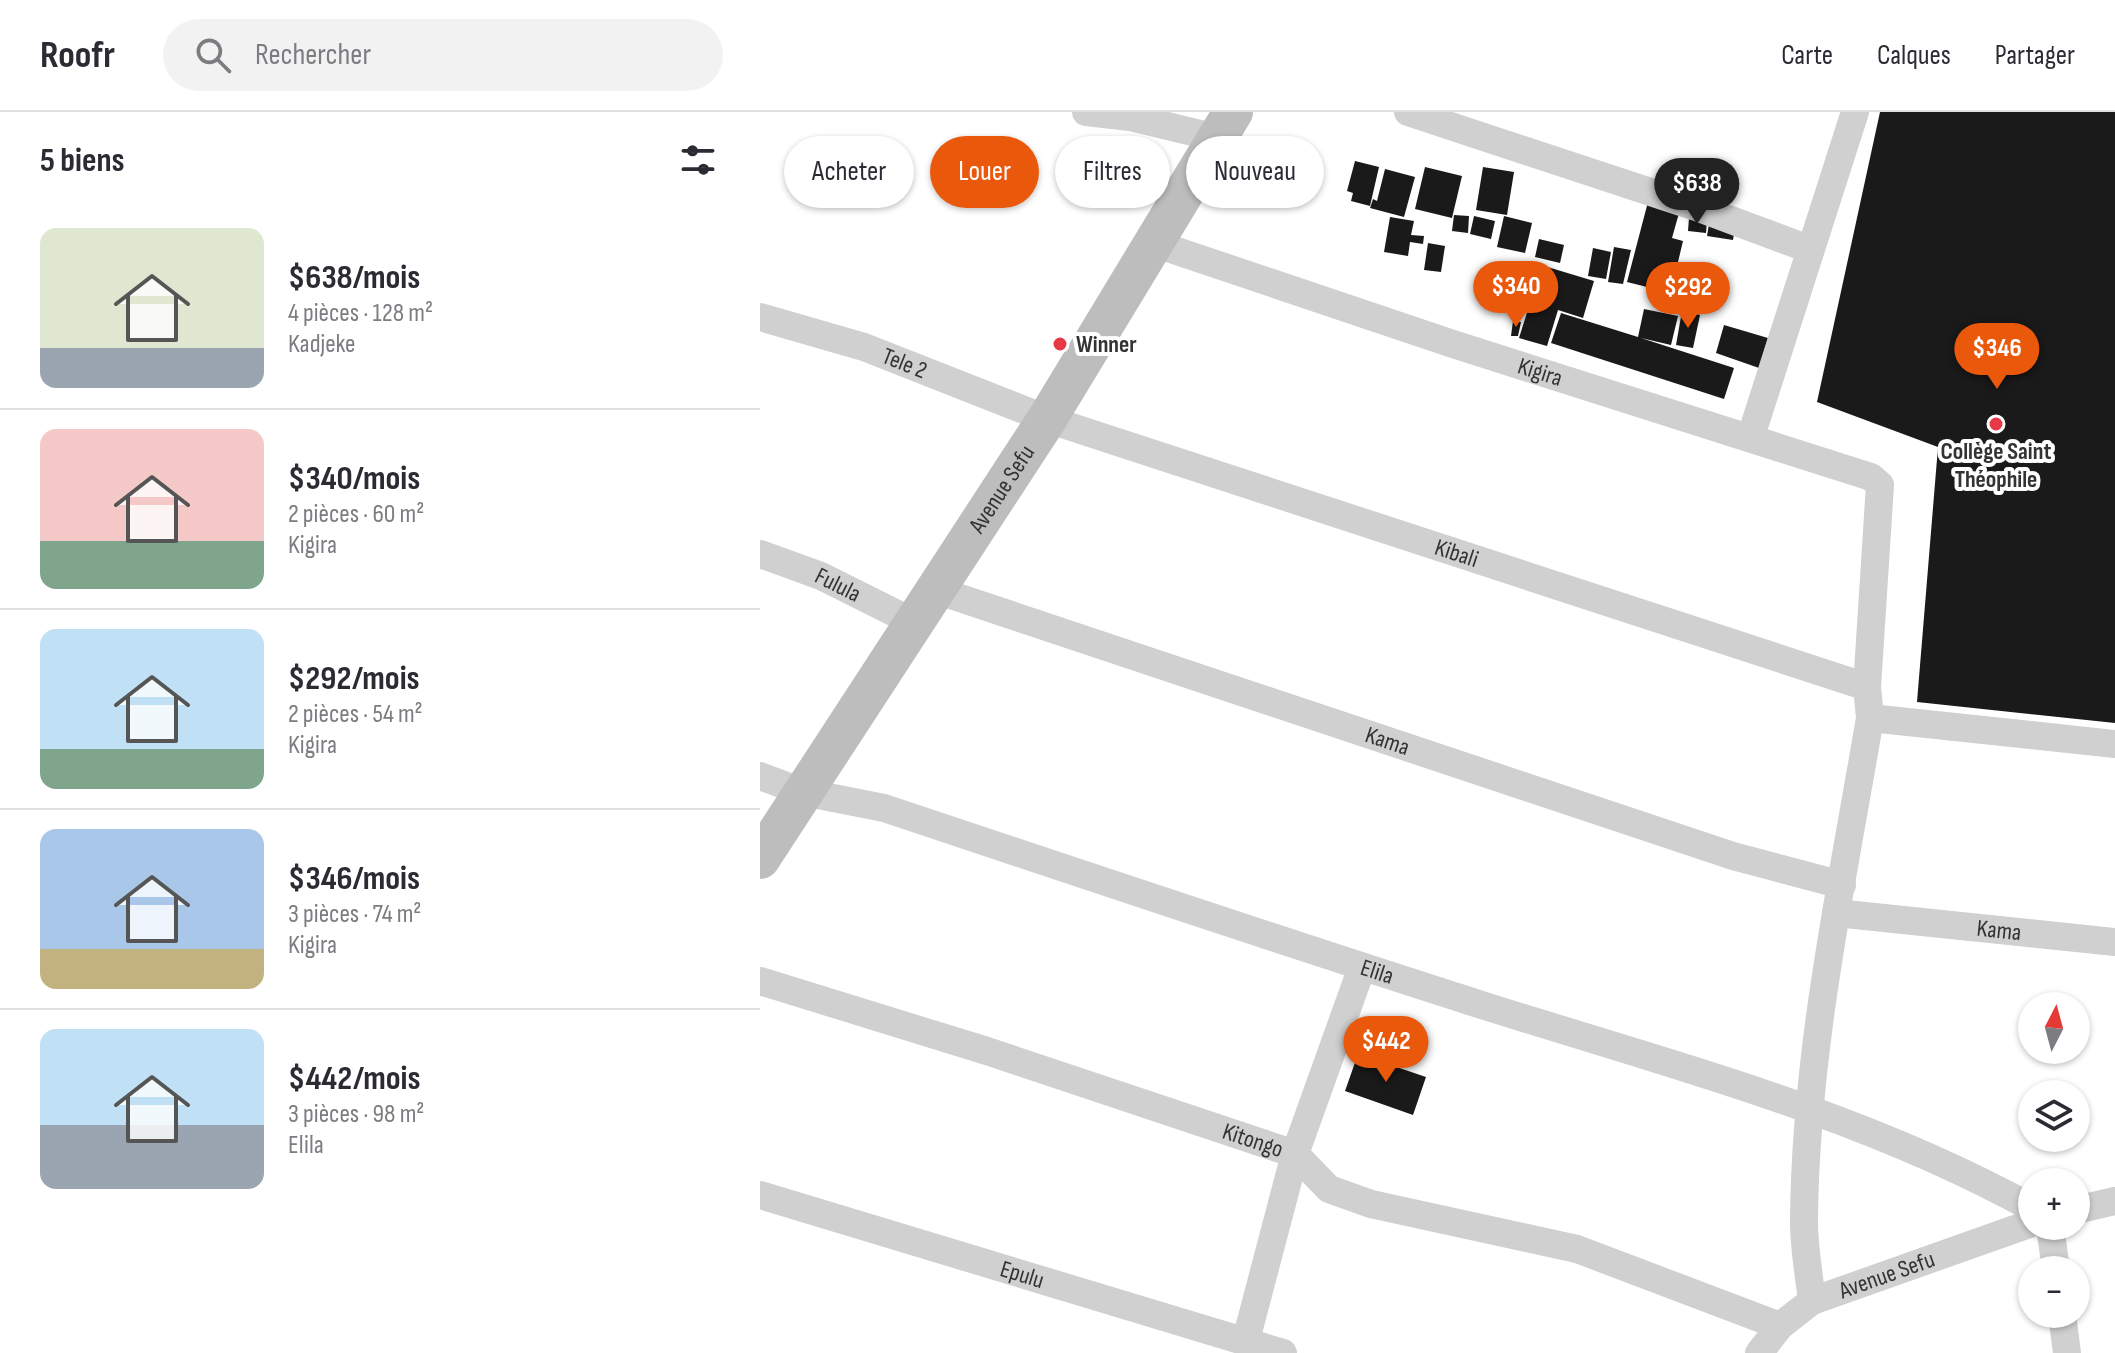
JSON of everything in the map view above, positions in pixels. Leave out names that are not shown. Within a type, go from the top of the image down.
[{"type":"main road","name":"Avenue Sefu","points":[[760,859],[1047,419],[1225,125]]},
{"type":"street","points":[[1086,112],[1225,125]]},
{"type":"street","points":[[1408,112],[1696,207],[1809,249]]},
{"type":"street","points":[[1751,436],[1855,112]]},
{"type":"street","name":"Kigira","points":[[1153,243],[1453,344],[1751,436],[1871,477],[1880,485],[1867,687]]},
{"type":"street","name":"Tele 2","points":[[760,317],[864,347],[1047,419]]},
{"type":"street","name":"Kibali","points":[[1047,419],[1867,687]]},
{"type":"street","name":"Fulula","points":[[760,554],[821,576],[913,622]]},
{"type":"street","name":"Kama","points":[[936,590],[1674,837],[1842,885]]},
{"type":"street","points":[[1812,1301],[1804,1224],[1810,1108],[1836,913],[1870,718],[1867,687]]},
{"type":"street","points":[[1870,718],[2115,744]]},
{"type":"street","name":"Elila","points":[[760,776],[803,792],[884,808],[1362,967],[1810,1108],[1927,1155],[2018,1201]]},
{"type":"street","name":"Kama","points":[[1836,913],[2115,942]]},
{"type":"street","points":[[1246,1340],[1295,1154],[1362,967]]},
{"type":"street","name":"Kitongo","points":[[760,981],[973,1046],[1295,1154],[1329,1189],[1371,1204],[1577,1249],[1780,1326]]},
{"type":"street","name":"Epulu","points":[[760,1195],[1283,1353]]},
{"type":"street","points":[[2090,1207],[2115,1201]]},
{"type":"street","name":"Avenue Sefu","points":[[1759,1353],[1780,1326],[1812,1301],[2018,1228]]},
{"type":"street","points":[[2064,1328],[2067,1353]]},
{"type":"building","name":"Collège Saint Théophile","points":[[1880,112],[2115,112],[2115,723],[1917,702],[1938,447],[1817,402]]},
{"type":"building","points":[[1355,161],[1379,167],[1370,206],[1351,201],[1353,193],[1347,191]]},
{"type":"building","points":[[1425,167],[1462,176],[1452,218],[1415,209]]},
{"type":"building","points":[[1483,167],[1514,172],[1507,215],[1476,210]]},
{"type":"building","points":[[1385,169],[1415,177],[1404,217],[1370,208],[1373,199],[1377,201]]},
{"type":"building","points":[[1649,198],[1681,206],[1672,238],[1683,241],[1678,262],[1683,264],[1677,288],[1660,284],[1659,290],[1627,282]]},
{"type":"building","points":[[1454,215],[1469,216],[1468,233],[1452,231]]},
{"type":"building","points":[[1474,216],[1495,221],[1491,239],[1470,234]]},
{"type":"building","points":[[1504,216],[1532,223],[1525,253],[1497,247]]},
{"type":"building","points":[[1390,217],[1414,221],[1411,235],[1424,236],[1423,244],[1410,242],[1408,256],[1384,252]]},
{"type":"building","points":[[1689,218],[1707,221],[1706,233],[1688,231]]},
{"type":"building","points":[[1709,224],[1735,228],[1733,240],[1707,236]]},
{"type":"building","points":[[1539,239],[1564,245],[1560,263],[1535,257]]},
{"type":"building","points":[[1428,243],[1445,246],[1441,272],[1424,270]]},
{"type":"building","points":[[1614,247],[1631,250],[1623,284],[1608,282]]},
{"type":"building","points":[[1593,248],[1611,252],[1606,279],[1588,276]]},
{"type":"building","points":[[1531,262],[1594,281],[1583,318],[1558,310],[1547,346],[1519,338],[1531,300],[1520,297]]},
{"type":"building","points":[[1684,266],[1701,268],[1700,280],[1682,278]]},
{"type":"building","points":[[1644,309],[1678,316],[1671,345],[1641,338],[1734,368],[1724,399],[1551,343],[1561,313],[1638,337]]},
{"type":"building","points":[[1682,311],[1700,315],[1693,348],[1676,345]]},
{"type":"building","points":[[1513,321],[1521,322],[1518,336],[1511,336]]},
{"type":"building","points":[[1724,325],[1768,338],[1759,368],[1716,353]]},
{"type":"building","points":[[1358,1054],[1426,1077],[1413,1115],[1345,1091]]},
{"type":"place","name":"Winner","points":[[1060,344]]},
{"type":"place","name":"Collège Saint Théophile","points":[[1996,424]]}]
